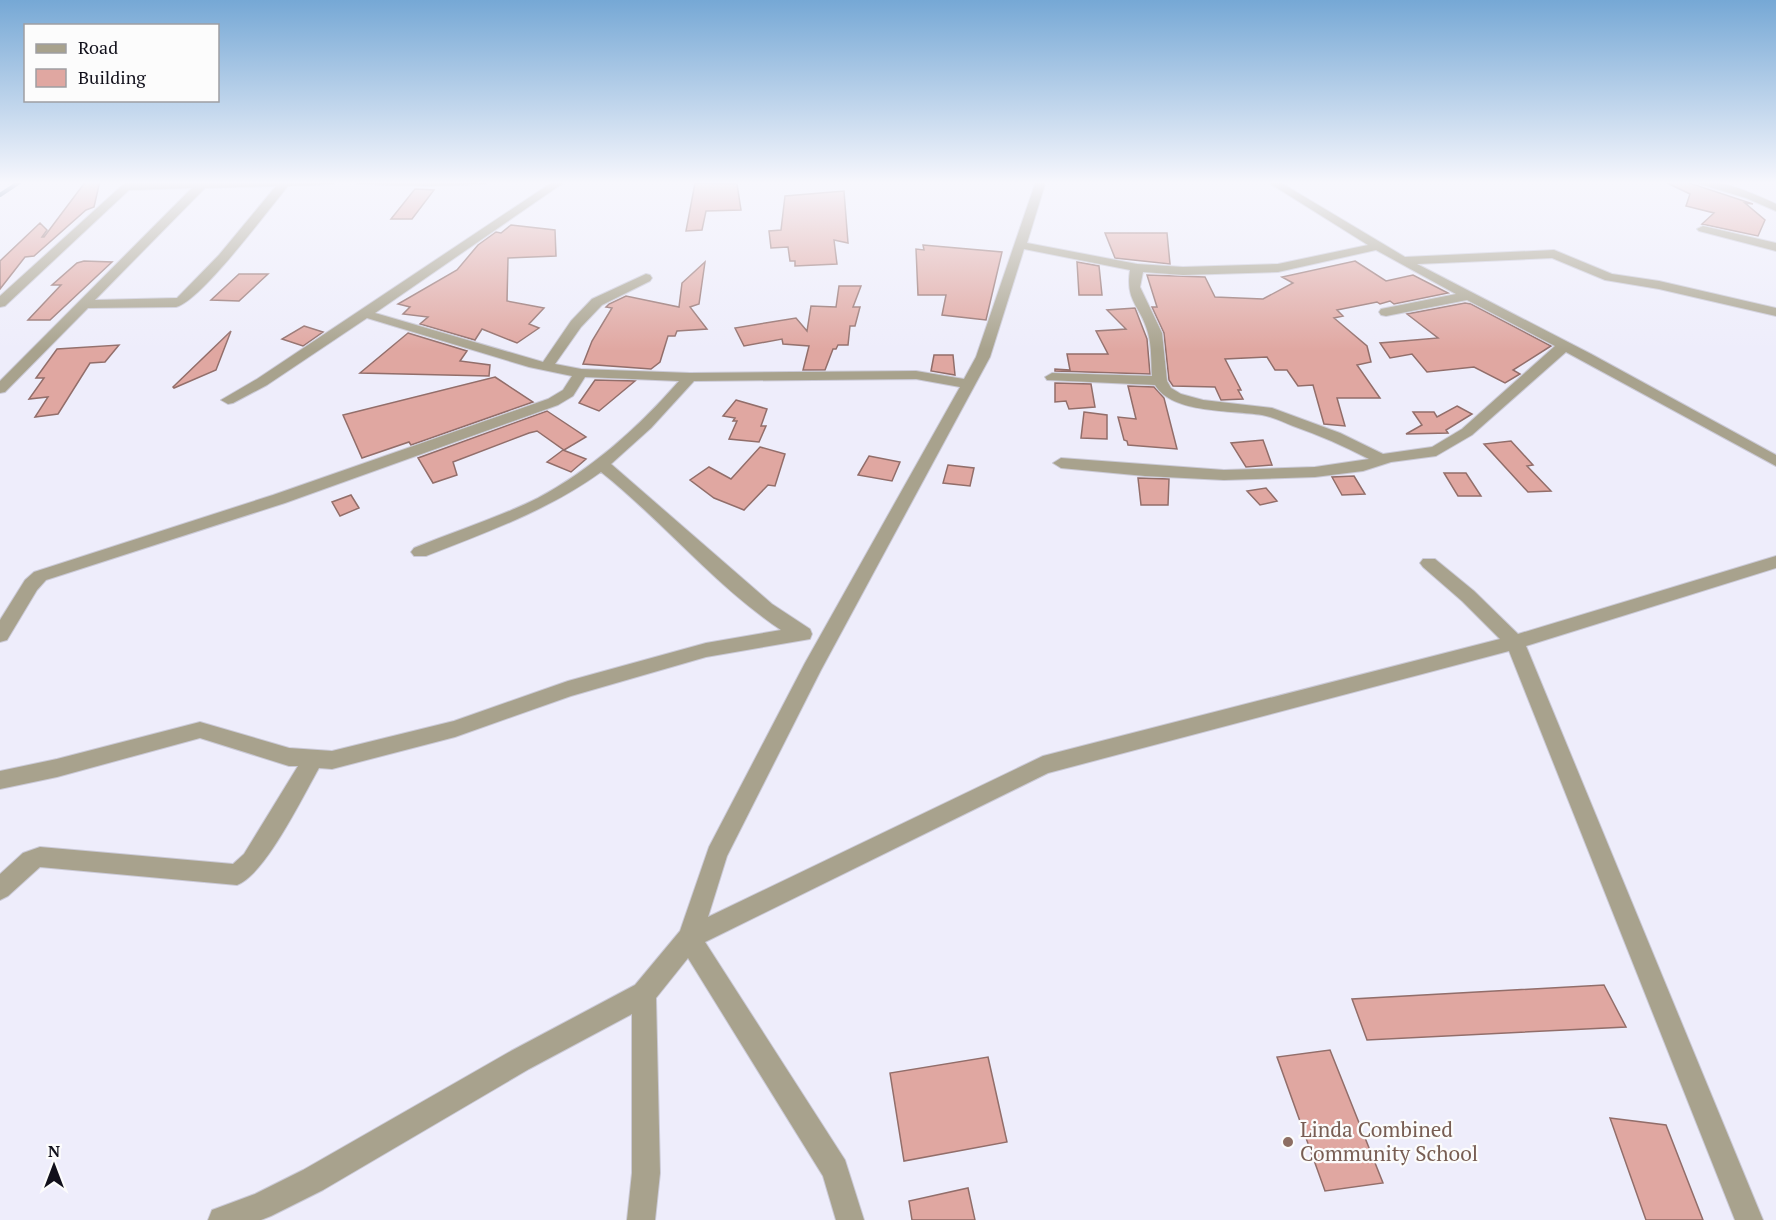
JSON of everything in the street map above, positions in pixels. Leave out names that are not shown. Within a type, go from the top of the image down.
[{"type":"street","points":[[0,303],[71,238]]},
{"type":"street","points":[[0,389],[7,374],[84,304],[149,238]]},
{"type":"street","points":[[84,304],[176,303],[182,301],[223,258],[238,238]]},
{"type":"street","points":[[228,400],[262,382],[479,238]]},
{"type":"street","points":[[222,1220],[261,1206],[313,1180],[520,1060],[645,994],[689,938],[717,854],[812,668],[983,357],[1022,238]]},
{"type":"street","points":[[1366,238],[1402,261],[1776,461]]},
{"type":"street","points":[[1739,238],[1776,247]]},
{"type":"street","points":[[1020,245],[1137,268],[1183,271],[1268,269],[1380,246]]},
{"type":"street","points":[[1402,261],[1554,254],[1609,277],[1659,285],[1776,312]]},
{"type":"street","points":[[1137,268],[1134,287],[1155,333],[1160,381],[1166,391],[1176,397],[1203,404],[1268,411],[1326,433],[1382,459]]},
{"type":"street","points":[[546,367],[576,324],[597,302],[646,278]]},
{"type":"street","points":[[1386,312],[1468,296]]},
{"type":"street","points":[[362,314],[546,367],[581,373],[690,377],[916,375],[969,384]]},
{"type":"street","points":[[1061,463],[1145,471],[1224,475],[1315,472],[1363,466],[1382,459],[1418,455],[1446,447],[1467,432],[1564,346]]},
{"type":"street","points":[[0,635],[31,585],[40,576],[279,500],[553,402],[568,393],[581,373]]},
{"type":"street","points":[[420,552],[553,496],[601,464],[647,425],[690,377]]},
{"type":"street","points":[[1052,377],[1160,381]]},
{"type":"street","points":[[601,464],[639,493],[737,587],[780,622],[827,644]]},
{"type":"street","points":[[689,938],[1043,765],[1515,642],[1776,562]]},
{"type":"street","points":[[1429,563],[1476,603],[1515,642],[1749,1220]]},
{"type":"street","points":[[0,780],[57,768],[200,730],[272,753],[313,760],[332,760],[455,729],[568,688],[706,650],[802,634]]},
{"type":"street","points":[[0,888],[31,860],[40,857],[237,874],[252,861],[313,760]]},
{"type":"street","points":[[689,938],[835,1170],[850,1220]]},
{"type":"street","points":[[641,1220],[646,1173],[645,994]]},
{"type":"building","points":[[24,238],[54,238],[34,256],[25,257],[0,289],[0,261]]},
{"type":"building","points":[[488,238],[555,238],[556,256],[508,258],[507,301],[544,308],[529,324],[539,328],[517,343],[482,329],[475,340],[420,324],[428,317],[403,314],[410,307],[398,304],[457,270],[478,245]]},
{"type":"building","points":[[770,238],[848,238],[848,243],[834,240],[837,264],[795,266],[795,261],[790,261],[788,247],[771,248]]},
{"type":"building","points":[[1107,238],[1167,238],[1170,264],[1115,258]]},
{"type":"building","points":[[923,245],[1002,252],[986,320],[942,315],[946,295],[918,295],[916,249],[924,250]]},
{"type":"building","points":[[1355,261],[1386,281],[1413,275],[1448,293],[1394,304],[1390,301],[1380,304],[1377,302],[1337,310],[1343,316],[1334,318],[1367,346],[1371,362],[1357,365],[1380,398],[1337,398],[1345,426],[1324,424],[1313,385],[1298,386],[1287,370],[1275,370],[1267,357],[1225,359],[1241,390],[1238,390],[1243,399],[1221,400],[1215,387],[1173,386],[1169,380],[1164,333],[1152,307],[1157,307],[1147,275],[1205,277],[1215,297],[1263,299],[1293,283],[1282,277]]},
{"type":"building","points":[[112,262],[50,320],[28,320],[61,285],[52,285],[77,263]]},
{"type":"building","points":[[705,262],[699,304],[690,307],[707,329],[677,331],[675,336],[668,336],[660,362],[651,369],[583,364],[592,341],[612,308],[606,307],[609,304],[626,296],[679,307],[682,283]]},
{"type":"building","points":[[1077,262],[1099,266],[1102,295],[1079,295]]},
{"type":"building","points":[[239,274],[268,274],[239,301],[211,300]]},
{"type":"building","points":[[839,286],[861,286],[853,307],[860,307],[855,326],[850,326],[848,345],[838,345],[836,349],[833,349],[825,370],[803,370],[809,346],[783,344],[782,339],[744,346],[735,328],[796,318],[807,331],[811,306],[836,307]]},
{"type":"building","points":[[1465,303],[1551,346],[1513,370],[1520,374],[1505,383],[1474,367],[1427,372],[1412,354],[1390,358],[1380,343],[1438,338],[1407,314]]},
{"type":"building","points":[[1135,308],[1147,339],[1150,374],[1055,371],[1055,369],[1070,370],[1067,354],[1108,354],[1096,331],[1126,329],[1107,310]]},
{"type":"building","points":[[304,326],[323,332],[303,346],[282,339]]},
{"type":"building","points":[[231,331],[216,370],[173,387]]},
{"type":"building","points":[[408,333],[467,351],[460,361],[490,365],[489,376],[360,373]]},
{"type":"building","points":[[119,345],[105,362],[90,363],[58,414],[35,417],[48,397],[29,399],[44,378],[36,378],[57,349]]},
{"type":"building","points":[[934,355],[953,355],[955,375],[931,371]]},
{"type":"building","points":[[495,377],[533,402],[411,445],[409,442],[362,458],[343,415]]},
{"type":"building","points":[[595,380],[635,381],[599,411],[579,403]]},
{"type":"building","points":[[1055,383],[1091,384],[1095,407],[1069,409],[1066,401],[1055,402]]},
{"type":"building","points":[[1128,386],[1154,387],[1164,398],[1177,449],[1128,445],[1124,440],[1118,417],[1136,419]]},
{"type":"building","points":[[736,400],[767,409],[761,426],[766,426],[759,442],[729,439],[737,421],[733,421],[735,418],[723,416]]},
{"type":"building","points":[[1457,406],[1472,414],[1446,430],[1448,433],[1406,434],[1422,425],[1413,412],[1434,412],[1437,417]]},
{"type":"building","points":[[547,411],[586,437],[564,450],[537,431],[529,433],[453,462],[457,475],[433,483],[418,458]]},
{"type":"building","points":[[1084,412],[1107,415],[1107,439],[1081,438]]},
{"type":"building","points":[[1263,440],[1272,465],[1246,467],[1231,443]]},
{"type":"building","points":[[1511,441],[1533,465],[1527,466],[1551,491],[1528,492],[1484,444]]},
{"type":"building","points":[[760,447],[785,454],[775,486],[768,485],[744,510],[714,498],[690,480],[709,467],[731,479]]},
{"type":"building","points":[[563,450],[586,459],[571,472],[547,462]]},
{"type":"building","points":[[869,456],[900,462],[892,481],[858,475]]},
{"type":"building","points":[[948,465],[974,468],[970,486],[943,483]]},
{"type":"building","points":[[1444,473],[1466,473],[1481,496],[1458,496]]},
{"type":"building","points":[[1354,476],[1365,494],[1342,495],[1332,477]]},
{"type":"building","points":[[1138,478],[1169,479],[1168,505],[1141,505]]},
{"type":"building","points":[[1266,488],[1277,501],[1260,505],[1247,491]]},
{"type":"building","points":[[351,495],[359,508],[340,516],[332,502]]},
{"type":"building","points":[[1604,985],[1626,1027],[1367,1040],[1352,999]]},
{"type":"building","points":[[1330,1050],[1383,1183],[1325,1191],[1277,1057]]},
{"type":"building","points":[[988,1057],[1007,1142],[904,1161],[890,1073]]},
{"type":"building","points":[[1610,1118],[1666,1125],[1703,1220],[1646,1220]]},
{"type":"building","points":[[968,1188],[975,1220],[912,1220],[909,1201]]},
{"type":"place","name":"Linda Combined Community School","points":[[1288,1142]]}]
